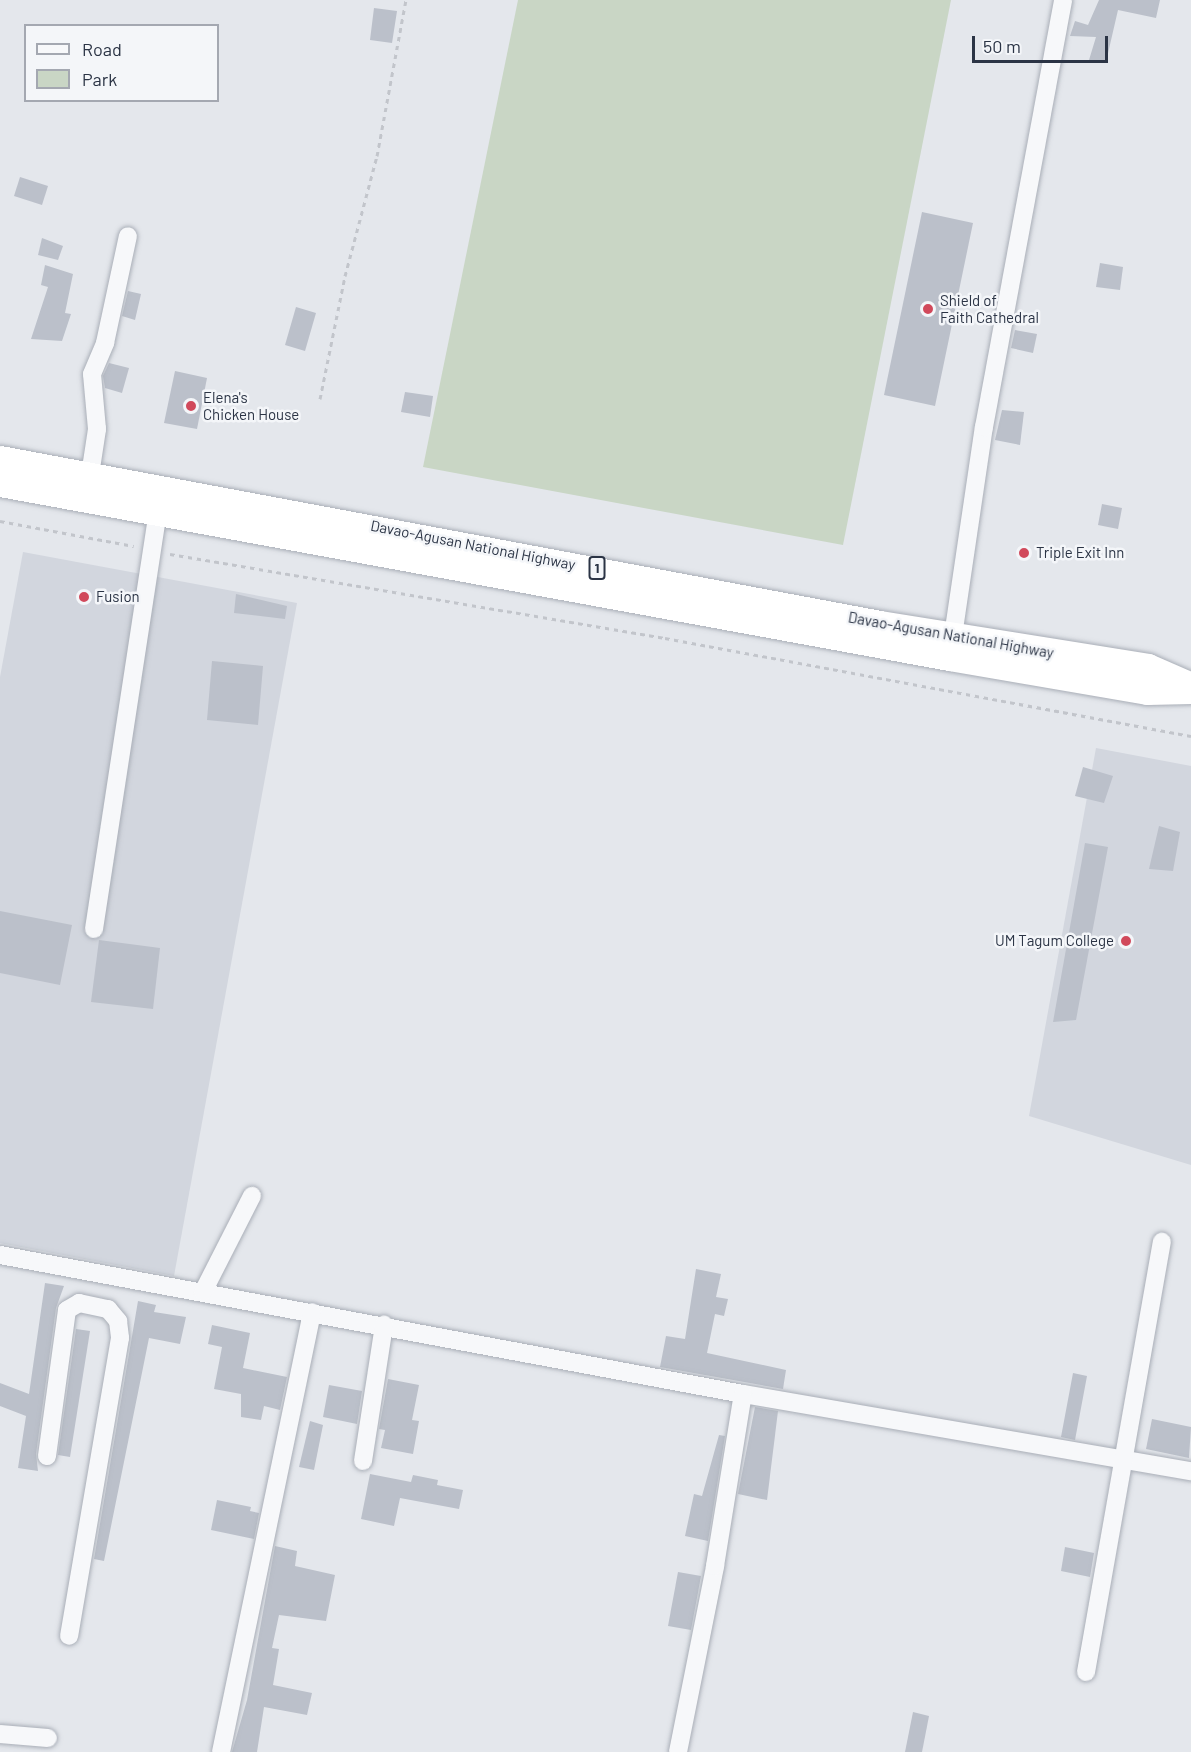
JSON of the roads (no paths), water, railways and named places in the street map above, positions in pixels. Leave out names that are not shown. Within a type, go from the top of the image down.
[{"type":"highway","name":"Davao-Agusan National Highway","points":[[0,459],[158,509],[878,634],[953,636],[1148,668],[1191,688]]},
{"type":"highway","name":"Davao-Agusan National Highway","points":[[0,483],[88,486],[878,634],[1147,692],[1191,688]]},
{"type":"street","points":[[953,636],[984,427],[1063,0]]},
{"type":"street","points":[[88,486],[97,429],[92,374],[105,343],[128,237]]},
{"type":"street","points":[[93,929],[158,509]]},
{"type":"street","points":[[203,1292],[252,1196]]},
{"type":"street","points":[[1086,1672],[1162,1242]]},
{"type":"street","points":[[0,1255],[384,1325],[743,1394],[1191,1471]]},
{"type":"street","points":[[99,1307],[105,1274]]},
{"type":"street","points":[[46,1456],[67,1310],[79,1303],[99,1307],[115,1315],[120,1338],[69,1636]]},
{"type":"street","points":[[220,1752],[312,1312]]},
{"type":"street","points":[[363,1461],[384,1325]]},
{"type":"street","points":[[678,1752],[716,1566],[743,1394]]},
{"type":"street","points":[[0,1734],[48,1738]]},
{"type":"place","name":"Shield of Faith Cathedral","points":[[928,309]]},
{"type":"place","name":"Elena's Chicken House","points":[[191,406]]},
{"type":"place","name":"Triple Exit Inn","points":[[1024,553]]},
{"type":"place","name":"Fusion","points":[[84,597]]},
{"type":"place","name":"UM Tagum College","points":[[1126,941]]}]
